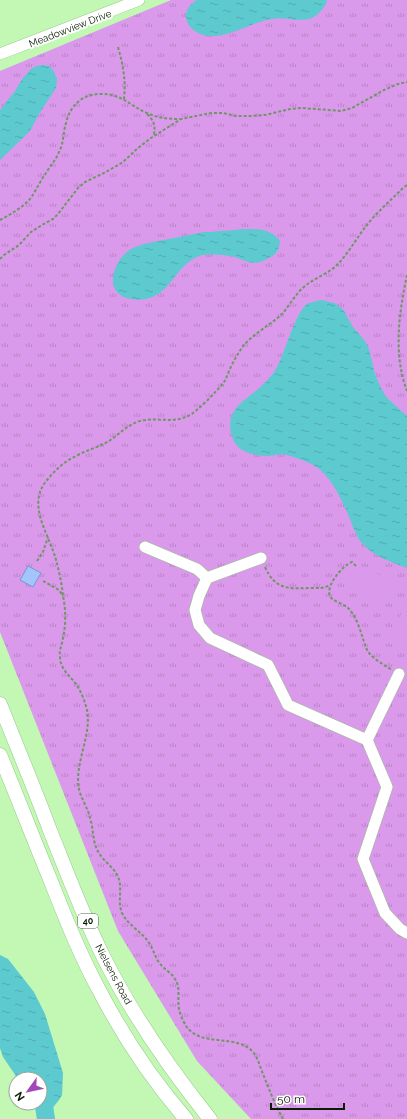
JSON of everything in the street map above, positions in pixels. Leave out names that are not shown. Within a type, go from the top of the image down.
[{"type":"main road","name":"Nielsens Road","points":[[0,704],[72,884],[104,957],[124,995],[152,1042],[185,1088],[210,1119]]},
{"type":"main road","name":"Nielsens Road","points":[[0,755],[66,920],[99,990],[141,1060],[172,1104],[186,1119]]},
{"type":"street","name":"Meadowview Drive","points":[[0,54],[140,0]]},
{"type":"street","points":[[145,547],[197,569],[207,578]]},
{"type":"street","points":[[261,558],[207,578],[195,610],[199,625],[210,638],[268,665],[288,705],[366,740],[387,787],[363,859],[385,913],[400,930],[407,933]]},
{"type":"street","points":[[366,740],[399,674]]},
{"type":"path","points":[[118,47],[125,81],[124,99]]},
{"type":"path","points":[[0,259],[20,244],[31,232],[53,219],[78,188],[85,182],[123,162],[154,136],[181,120],[211,113],[250,116],[265,115],[290,109],[302,108],[341,111],[352,108],[384,90],[407,82]]},
{"type":"path","points":[[0,220],[20,209],[30,198],[60,152],[69,112],[76,102],[84,97],[98,94],[111,94],[124,99],[146,113],[153,120],[155,126],[154,136]]},
{"type":"path","points":[[146,113],[165,119],[181,120]]},
{"type":"path","points":[[283,1119],[253,1052],[246,1046],[238,1043],[203,1038],[195,1035],[188,1028],[179,1009],[179,988],[174,976],[160,964],[150,943],[127,921],[121,910],[119,901],[119,878],[112,867],[104,861],[98,853],[95,845],[90,816],[79,789],[80,768],[88,715],[78,687],[63,669],[59,661],[65,621],[64,597],[56,558],[39,511],[38,497],[42,488],[60,467],[74,456],[97,448],[136,422],[148,419],[177,420],[190,416],[201,407],[225,381],[235,358],[245,343],[283,313],[302,288],[330,271],[338,264],[367,224],[407,185]]},
{"type":"path","points":[[407,275],[400,320],[398,346],[403,380],[407,391]]},
{"type":"path","points":[[37,561],[48,537]]},
{"type":"path","points":[[261,558],[269,576],[283,587],[290,589],[320,589],[331,585]]},
{"type":"path","points":[[356,566],[352,562],[348,563],[338,573],[329,590],[330,596],[348,608],[360,630],[366,649],[370,654],[399,674]]},
{"type":"path","points":[[43,582],[59,590],[64,597]]},
{"type":"green space","points":[[171,0],[407,0],[407,1119],[251,1119],[197,1061],[118,931],[0,632],[0,71]]},
{"type":"green space","points":[[357,565],[396,582],[397,585],[391,601],[387,603],[349,587],[347,583],[353,567]]},
{"type":"green space","points":[[405,605],[407,606],[407,651],[389,643]]},
{"type":"water","points":[[197,0],[327,0],[317,15],[312,18],[302,20],[277,18],[257,23],[234,32],[218,36],[210,36],[196,32],[187,22],[187,11],[190,5]]},
{"type":"water","points":[[36,66],[49,66],[53,70],[57,79],[56,88],[30,131],[0,160],[0,110],[31,69]]},
{"type":"water","points":[[249,229],[267,231],[274,235],[280,241],[276,253],[257,263],[246,262],[238,258],[224,255],[199,256],[182,268],[162,291],[154,296],[144,299],[131,299],[122,296],[116,291],[113,284],[113,276],[116,267],[126,253],[133,248],[148,243],[204,232]]},
{"type":"water","points":[[321,300],[334,303],[343,309],[353,327],[365,341],[369,349],[375,374],[381,388],[387,398],[407,416],[407,568],[376,555],[360,541],[337,492],[329,479],[318,468],[303,460],[287,455],[264,456],[248,453],[243,451],[235,444],[232,437],[230,424],[234,411],[271,376],[280,361],[294,324],[303,309],[307,304]]},
{"type":"water","points":[[0,955],[8,959],[34,992],[45,1014],[63,1073],[62,1095],[51,1110],[48,1111],[48,1071],[13,1071],[3,1057],[0,1048]]},
{"type":"building","points":[[28,566],[41,573],[33,587],[20,580]]},
{"type":"waterway","points":[[45,1111],[46,1119]]}]
